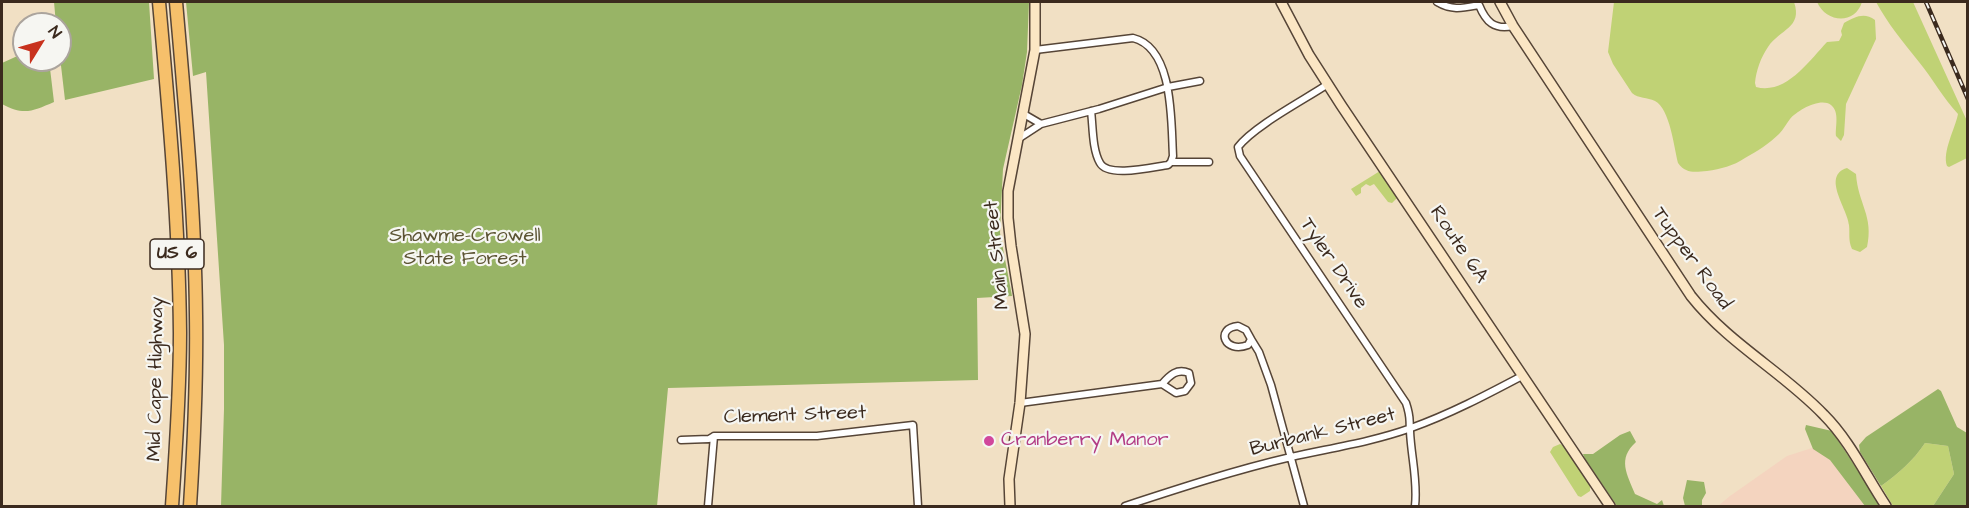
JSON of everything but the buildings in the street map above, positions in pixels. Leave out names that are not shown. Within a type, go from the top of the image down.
[{"type":"highway","name":"Mid Cape Highway","points":[[159,2],[173,170],[179,294],[178,433],[172,507]]},
{"type":"highway","name":"Mid Cape Highway","points":[[176,2],[192,206],[196,316],[194,444],[190,507]]},
{"type":"main road","name":"Main Street","points":[[1010,507],[1009,479],[1020,403],[1025,334],[1008,218],[1008,191],[1035,50],[1035,2]]},
{"type":"main road","name":"Route 6A","points":[[1281,2],[1309,55],[1610,507]]},
{"type":"main road","name":"Tupper Road","points":[[1500,2],[1513,26],[1690,296],[1728,336],[1825,416],[1847,445],[1886,507]]},
{"type":"street","points":[[1437,2],[1457,9],[1479,3],[1488,22],[1496,27],[1513,26]]},
{"type":"street","points":[[1035,50],[1133,38],[1143,40],[1154,50],[1168,87],[1173,156],[1171,162]]},
{"type":"street","points":[[1017,140],[1041,124],[1168,87],[1200,81]]},
{"type":"street","name":"Tyler Drive","points":[[1328,84],[1262,127],[1238,147],[1240,156],[1406,403],[1411,418],[1409,429],[1414,466],[1415,507]]},
{"type":"street","points":[[1091,111],[1096,154],[1105,169],[1111,171],[1143,168],[1168,165],[1171,162],[1209,162]]},
{"type":"street","points":[[1022,113],[1041,124]]},
{"type":"street","points":[[1251,339],[1248,345],[1239,348],[1226,342],[1224,337],[1226,331],[1231,327],[1238,326],[1246,330],[1259,352],[1271,386],[1304,507]]},
{"type":"street","points":[[1020,403],[1162,384],[1176,372],[1183,370],[1189,373],[1191,383],[1185,391],[1176,393],[1162,384]]},
{"type":"street","name":"Burbank Street","points":[[1125,507],[1188,485],[1409,429],[1453,412],[1522,376]]},
{"type":"street","name":"Clement Street","points":[[681,440],[709,439],[714,436],[818,436],[913,425],[918,507]]},
{"type":"street","points":[[708,507],[714,436]]},
{"type":"shaded area","points":[[1812,448],[1834,459],[1870,506],[1718,506],[1787,456]]},
{"type":"green space","points":[[54,2],[149,2],[154,79],[65,100],[62,72],[72,72],[72,12],[55,12]]},
{"type":"green space","name":"Shawme-Crowell State Forest","points":[[186,2],[1029,2],[1027,52],[1022,85],[1003,169],[1000,233],[1012,296],[977,298],[978,380],[668,388],[657,506],[221,506],[224,345],[206,72],[193,76]]},
{"type":"green space","points":[[1614,2],[1794,2],[1796,11],[1793,23],[1768,47],[1758,69],[1756,87],[1767,88],[1777,86],[1796,75],[1827,42],[1839,41],[1844,23],[1863,16],[1875,20],[1876,39],[1846,104],[1844,135],[1841,141],[1836,136],[1834,108],[1826,103],[1815,104],[1798,112],[1771,141],[1736,163],[1699,172],[1684,169],[1678,163],[1668,120],[1660,105],[1632,93],[1613,64],[1608,52]]},
{"type":"green space","points":[[1817,2],[1862,2],[1853,15],[1840,18],[1827,14]]},
{"type":"green space","points":[[1876,2],[1913,2],[1967,121],[1967,158],[1947,166],[1947,147],[1958,114],[1896,33]]},
{"type":"green space","points":[[12,58],[12,72],[50,72],[54,102],[28,111],[16,110],[2,104],[2,63]]},
{"type":"green space","points":[[1847,168],[1856,174],[1869,227],[1867,247],[1860,252],[1852,249],[1848,218],[1836,185],[1836,178]]},
{"type":"green space","points":[[1380,171],[1398,197],[1392,203],[1388,202],[1374,184],[1370,186],[1366,184],[1361,188],[1361,193],[1356,196],[1351,189]]},
{"type":"green space","points":[[1938,389],[1957,427],[1967,433],[1967,506],[1933,506],[1954,474],[1948,446],[1925,443],[1905,467],[1881,486],[1860,452],[1859,445],[1866,437]]},
{"type":"green space","points":[[1806,425],[1832,431],[1881,506],[1865,506],[1830,460],[1813,449],[1805,429]]},
{"type":"green space","points":[[1630,431],[1636,442],[1627,454],[1625,467],[1635,494],[1657,504],[1662,500],[1664,506],[1617,506],[1585,459],[1583,454],[1593,454],[1620,435]]},
{"type":"green space","points":[[1925,443],[1948,446],[1954,474],[1933,506],[1893,506],[1881,486],[1905,467]]},
{"type":"green space","points":[[1560,444],[1564,446],[1590,485],[1590,491],[1581,497],[1578,496],[1550,452],[1553,447]]},
{"type":"green space","points":[[1687,480],[1704,482],[1706,493],[1702,506],[1685,506],[1683,498]]},
{"type":"railway","points":[[1926,2],[1968,99]]},
{"type":"place","name":"Cranberry Manor","points":[[989,441]]}]
